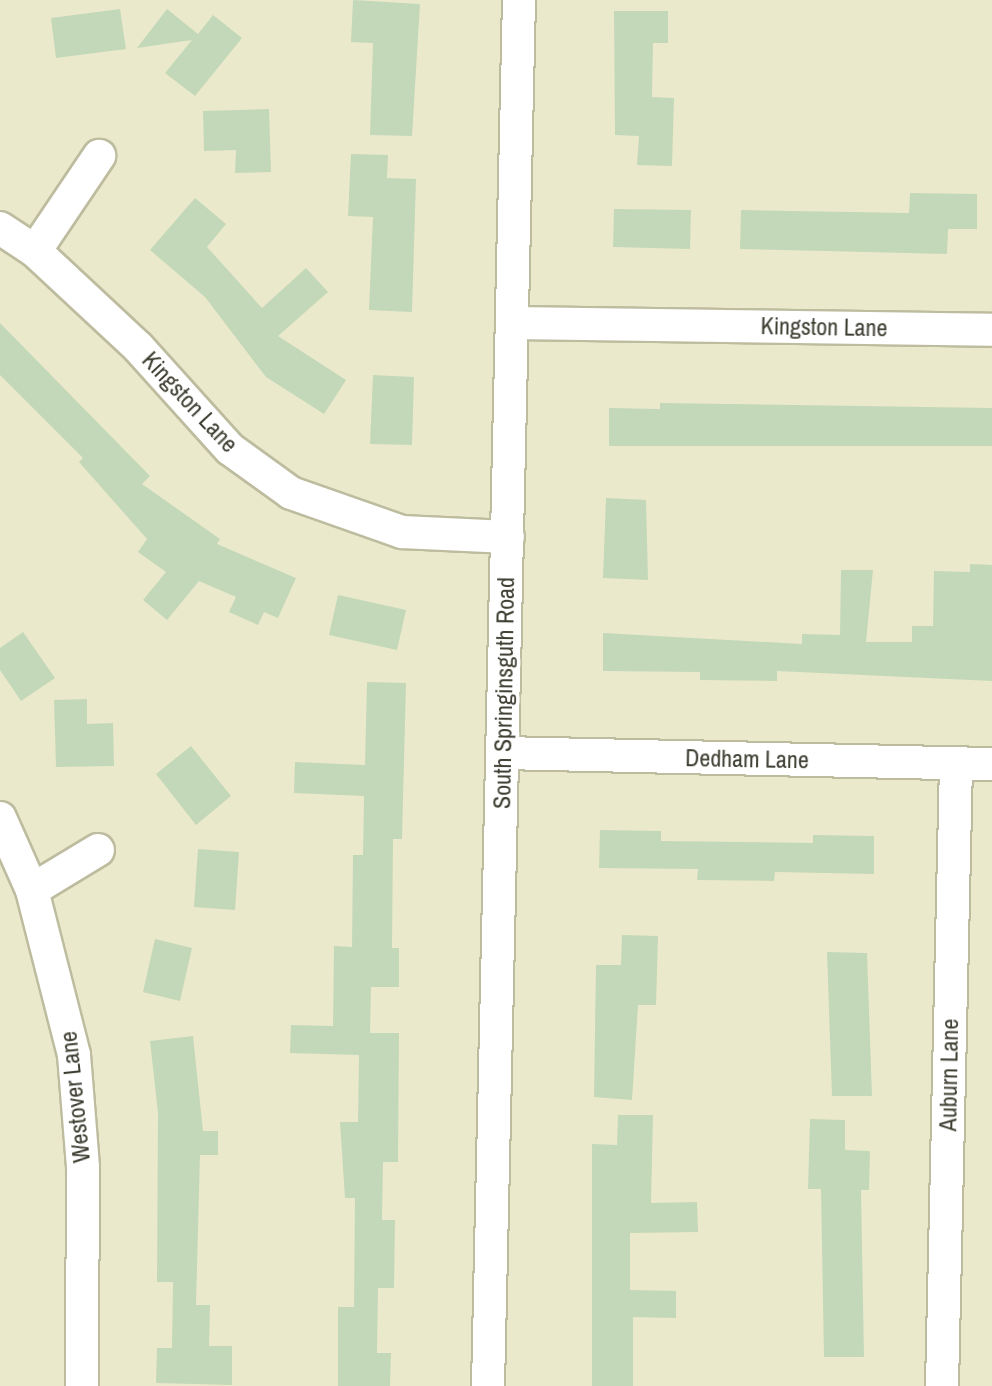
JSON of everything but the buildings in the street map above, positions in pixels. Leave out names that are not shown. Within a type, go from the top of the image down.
[{"type":"street","name":"South Springinsguth Road","points":[[488,1386],[519,0]]},
{"type":"street","points":[[35,251],[99,156]]},
{"type":"street","name":"Kingston Lane","points":[[0,228],[35,251],[138,347],[230,449],[291,493],[402,532],[508,537]]},
{"type":"street","name":"Kingston Lane","points":[[512,323],[992,330]]},
{"type":"street","name":"Dedham Lane","points":[[503,753],[992,764]]},
{"type":"street","name":"Auburn Lane","points":[[942,1386],[956,764]]},
{"type":"street","name":"Westover Lane","points":[[0,818],[32,890],[71,1041],[80,1113],[82,1386]]},
{"type":"street","points":[[32,890],[98,850]]}]
